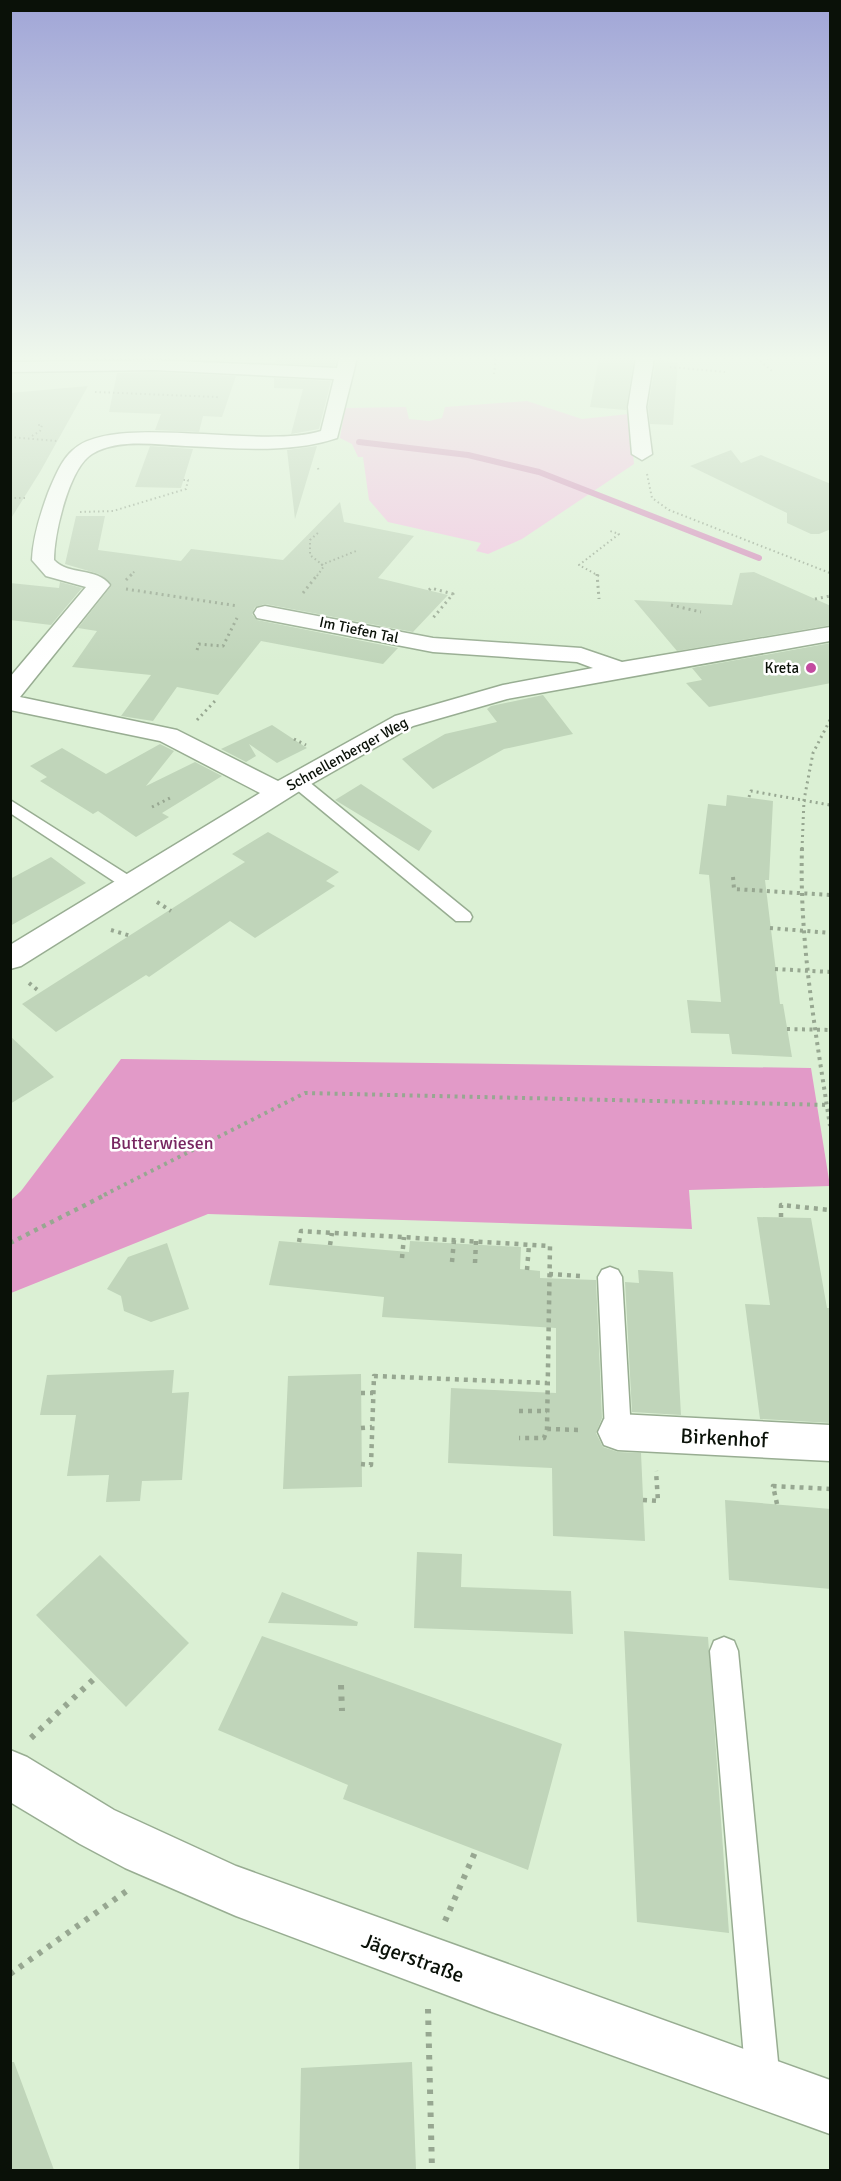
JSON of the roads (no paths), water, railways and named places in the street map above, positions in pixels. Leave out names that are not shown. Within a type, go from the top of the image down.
[{"type":"street","points":[[10,693],[99,585],[91,579],[58,574],[47,568],[42,555],[53,512],[67,473],[75,460]]},
{"type":"street","name":"Im Tiefen Tal","points":[[264,612],[433,645],[581,655],[620,670]]},
{"type":"street","name":"Schnellenberger Weg","points":[[10,959],[288,786],[404,721],[475,698],[620,670],[831,634]]},
{"type":"street","points":[[10,702],[174,737],[288,786]]},
{"type":"street","name":"Birkenhof","points":[[618,1432],[831,1443]]},
{"type":"street","name":"Jägerstraße","points":[[19,1757],[44,1798],[168,1861],[271,1905],[427,1963],[831,2107]]},
{"type":"lane","points":[[288,786],[463,917]]},
{"type":"lane","points":[[10,805],[130,885]]},
{"type":"lane","points":[[610,1277],[618,1432]]},
{"type":"lane","points":[[724,1651],[764,2083]]},
{"type":"waterway","points":[[488,460],[539,472],[759,558]]},
{"type":"place","name":"Kreta","points":[[811,668]]},
{"type":"park label","name":"Butterwiesen","points":[[162,1143]]}]
